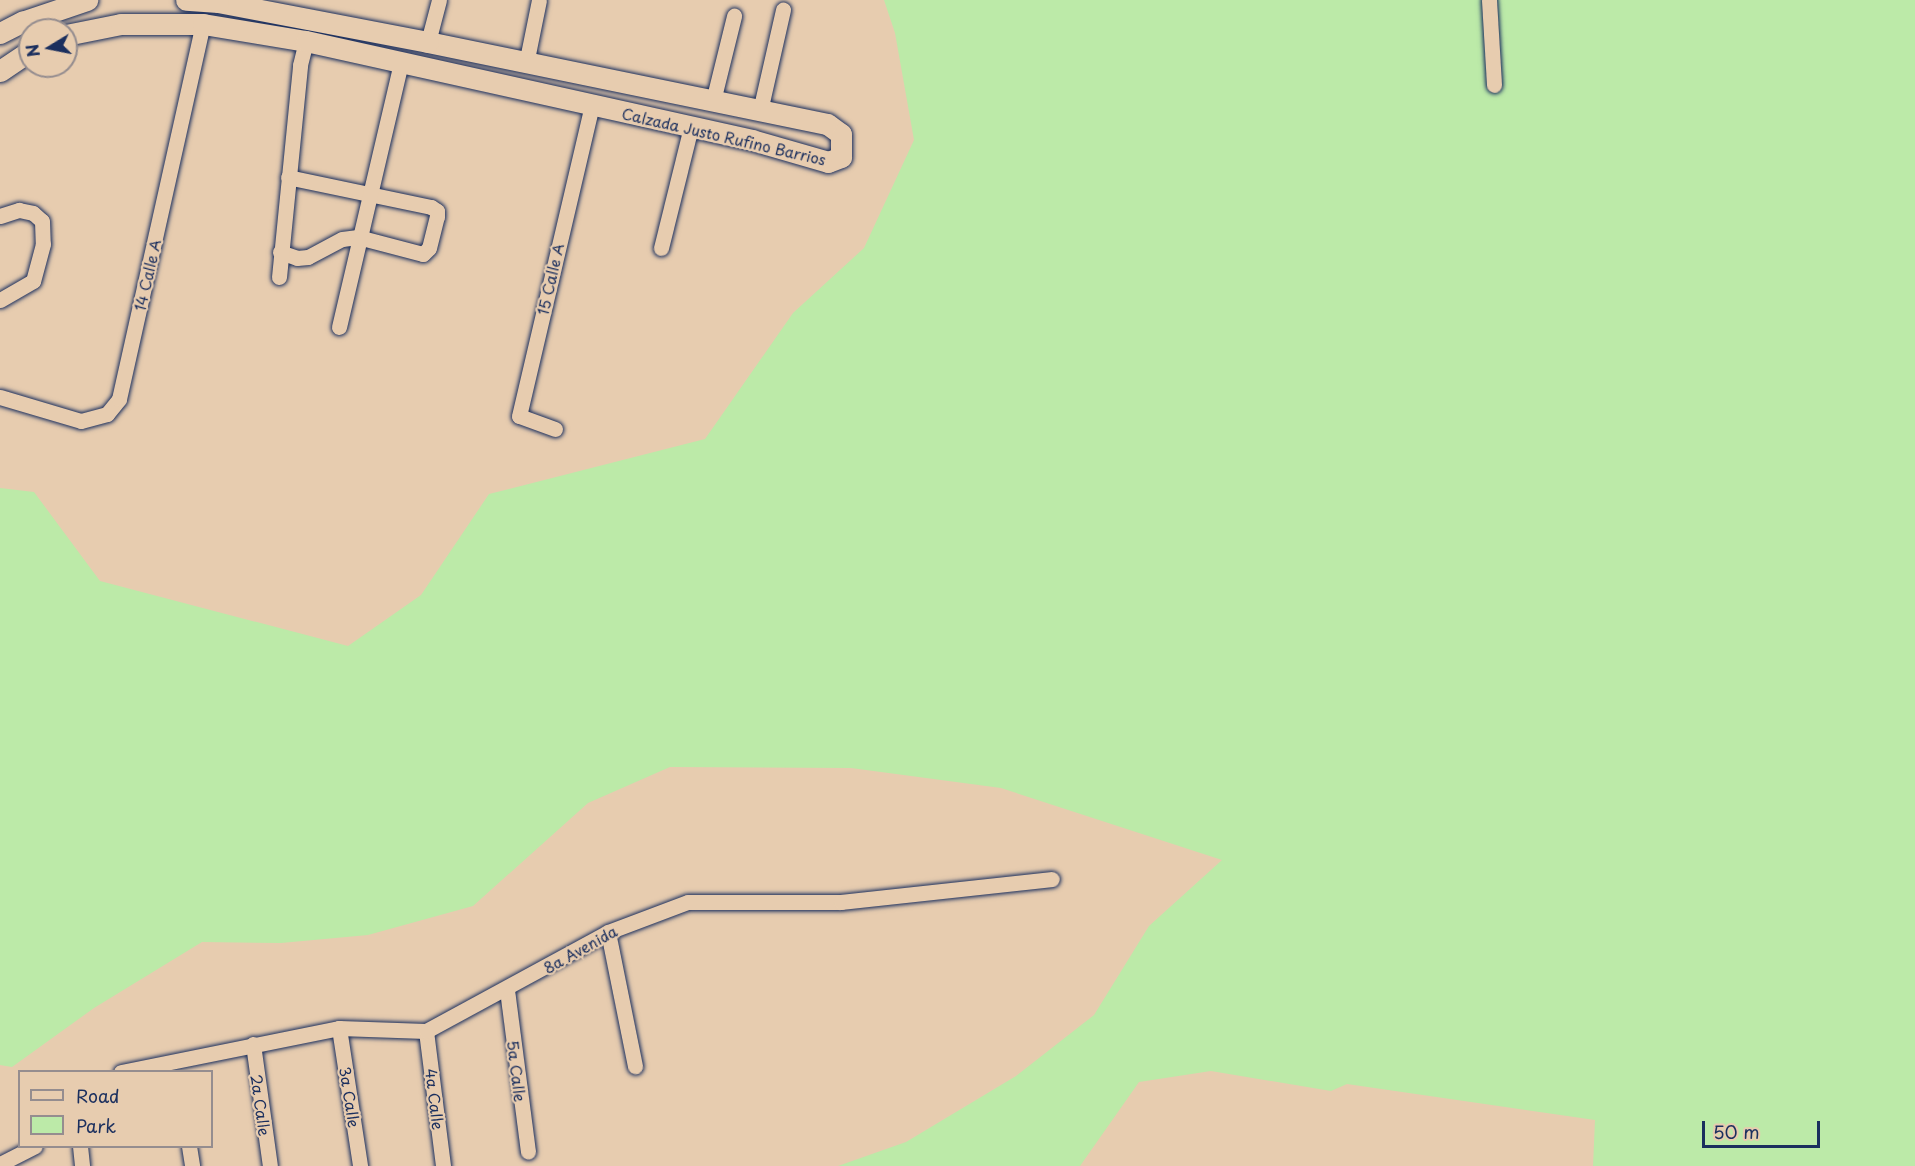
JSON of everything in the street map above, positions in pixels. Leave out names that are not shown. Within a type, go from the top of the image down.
[{"type":"street","points":[[0,33],[59,4],[87,0]]},
{"type":"street","name":"Calzada Justo Rufino Barrios","points":[[78,32],[121,24],[203,24],[306,42],[656,119],[828,162],[841,157],[844,144],[836,128],[760,111],[226,2],[186,0]]},
{"type":"street","points":[[428,42],[440,0]]},
{"type":"street","points":[[526,64],[539,0]]},
{"type":"street","points":[[1489,0],[1494,85]]},
{"type":"street","points":[[760,111],[783,10]]},
{"type":"street","points":[[713,101],[734,16]]},
{"type":"street","name":"14 Calle A","points":[[0,397],[81,421],[107,414],[119,399],[203,24]]},
{"type":"street","points":[[355,53],[360,29]]},
{"type":"street","points":[[279,277],[288,177],[306,42]]},
{"type":"street","points":[[0,71],[18,59]]},
{"type":"street","points":[[339,327],[358,237],[401,63]]},
{"type":"street","points":[[656,119],[661,90]]},
{"type":"street","name":"15 Calle A","points":[[555,429],[519,416],[592,105]]},
{"type":"street","points":[[661,248],[691,127]]},
{"type":"street","points":[[280,252],[308,257],[342,238],[358,237],[414,254],[429,248],[437,211],[369,192],[288,177]]},
{"type":"street","points":[[0,216],[19,210],[33,213],[42,221],[43,244],[33,281],[0,300]]},
{"type":"street","name":"8a Avenida","points":[[130,1070],[176,1065],[253,1044],[339,1028],[426,1031],[507,990],[608,932],[688,902],[841,902],[1052,879]]},
{"type":"street","points":[[608,932],[635,1065]]},
{"type":"street","name":"5a Calle","points":[[507,990],[528,1152]]},
{"type":"street","name":"3a Calle","points":[[339,1028],[360,1166]]},
{"type":"street","name":"4a Calle","points":[[426,1031],[443,1166]]},
{"type":"street","name":"2a Calle","points":[[253,1044],[270,1166]]},
{"type":"street","points":[[5,1164],[32,1148]]},
{"type":"street","points":[[80,1148],[82,1166]]},
{"type":"street","points":[[189,1148],[192,1166]]},
{"type":"green space","points":[[884,0],[1915,0],[1915,1166],[1593,1166],[1595,1120],[1347,1084],[1331,1091],[1211,1071],[1139,1082],[1080,1166],[838,1166],[906,1142],[1016,1076],[1094,1015],[1149,926],[1222,860],[1001,788],[851,768],[670,767],[588,803],[473,906],[368,935],[281,943],[202,942],[94,1008],[12,1067],[0,1065],[0,488],[34,492],[100,581],[348,646],[421,595],[489,494],[705,439],[793,313],[864,248],[914,140],[895,33]]}]
